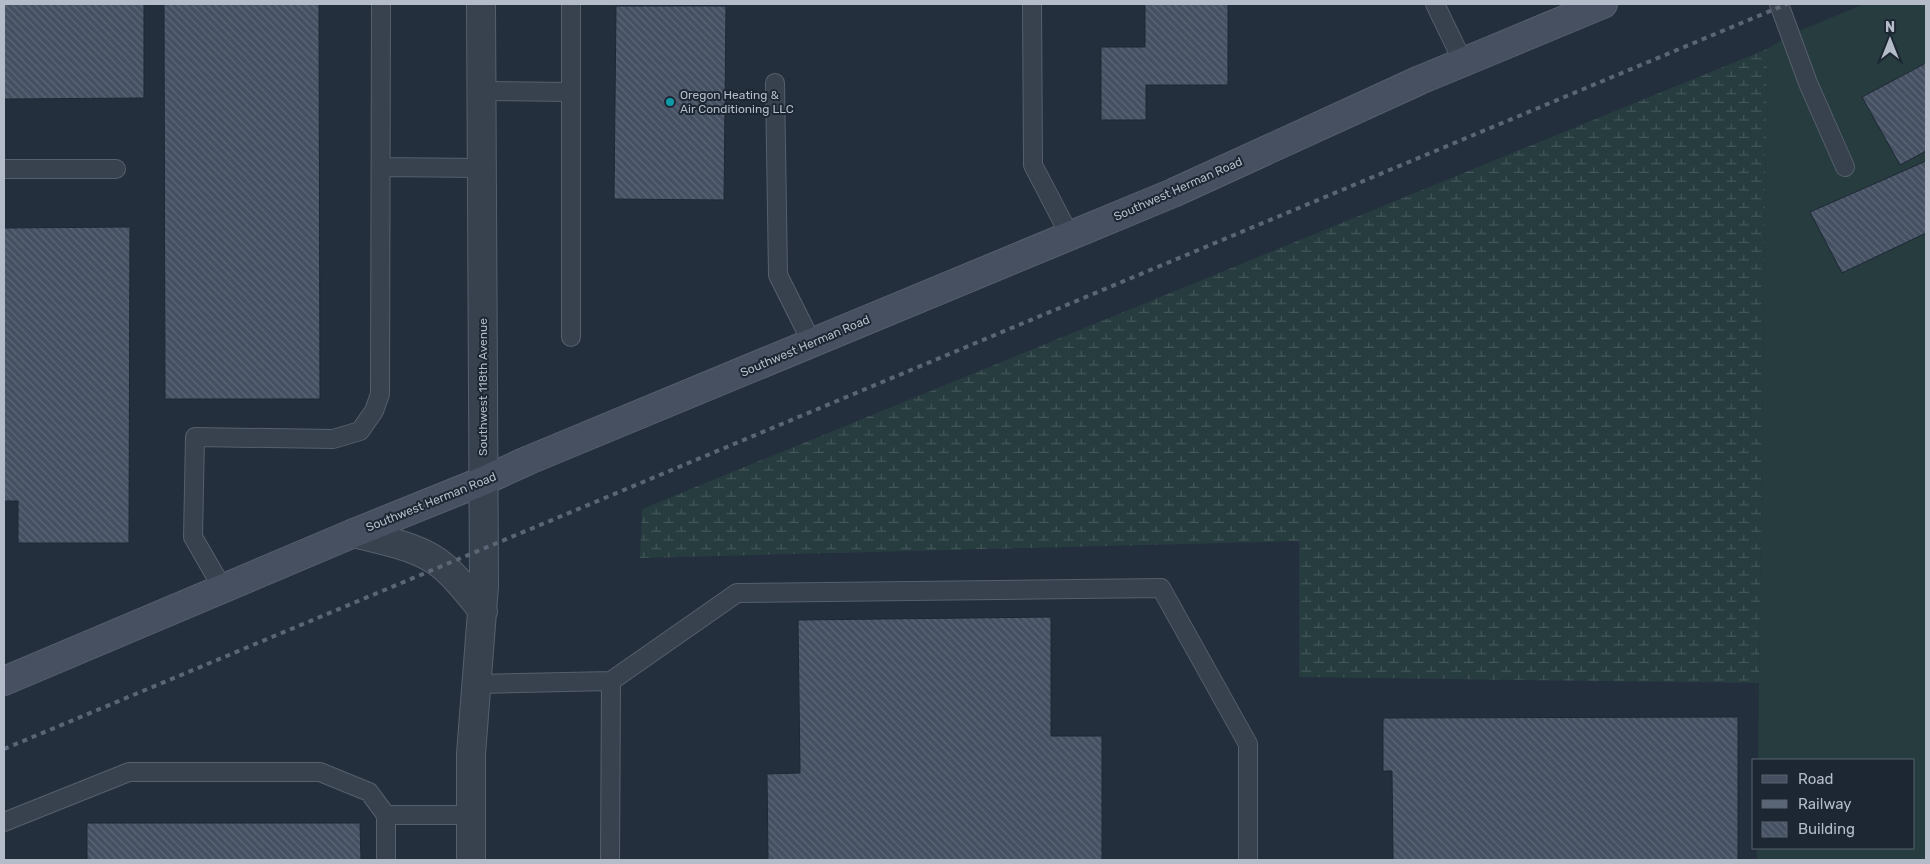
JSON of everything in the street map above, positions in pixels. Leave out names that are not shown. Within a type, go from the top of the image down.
[{"type":"main road","name":"Southwest Herman Road","points":[[4,681],[354,533],[1173,193],[1463,62],[1603,4]]},
{"type":"street","name":"Southwest 118th Avenue","points":[[471,860],[471,754],[483,611],[481,4]]},
{"type":"street","points":[[354,533],[404,546],[443,566],[483,611]]},
{"type":"lane","points":[[223,589],[193,537],[195,437],[333,439],[360,431],[374,411],[380,394],[381,4]]},
{"type":"lane","points":[[571,4],[571,337]]},
{"type":"lane","points":[[1032,4],[1033,165],[1070,236]]},
{"type":"lane","points":[[1435,4],[1463,62]]},
{"type":"lane","points":[[1780,4],[1808,83],[1845,167]]},
{"type":"lane","points":[[775,83],[778,275],[812,343]]},
{"type":"lane","points":[[481,91],[571,92]]},
{"type":"lane","points":[[381,167],[482,168]]},
{"type":"lane","points":[[4,169],[116,169]]},
{"type":"lane","points":[[477,684],[611,681],[737,593],[1161,588],[1248,744],[1248,860]]},
{"type":"lane","points":[[610,860],[611,681]]},
{"type":"lane","points":[[4,822],[129,772],[320,772],[369,792],[386,815],[386,860]]},
{"type":"lane","points":[[386,815],[471,815]]},
{"type":"green space","points":[[1864,4],[1926,4],[1926,860],[1757,860],[1757,849],[1915,849],[1915,759],[1758,759],[1767,49],[1794,33]]},
{"type":"green space","points":[[1767,49],[1759,683],[1299,677],[1299,541],[640,558],[642,509]]},
{"type":"building","points":[[4,4],[144,4],[144,98],[4,99]]},
{"type":"building","points":[[164,4],[319,4],[320,399],[165,399]]},
{"type":"building","points":[[1145,4],[1228,4],[1228,85],[1146,85],[1146,120],[1101,120],[1101,47],[1145,47]]},
{"type":"building","name":"Oregon Heating & Air Conditioning LLC","points":[[616,6],[726,6],[724,200],[614,199]]},
{"type":"building","points":[[1926,63],[1926,151],[1900,165],[1862,97]]},
{"type":"building","points":[[1926,161],[1926,233],[1842,273],[1810,212]]},
{"type":"building","points":[[130,227],[129,543],[18,543],[18,501],[4,501],[4,228]]},
{"type":"building","points":[[1051,617],[1051,736],[1102,736],[1102,860],[768,860],[767,774],[800,773],[798,620]]},
{"type":"building","points":[[1738,717],[1738,860],[1393,860],[1392,771],[1383,771],[1383,718]]},
{"type":"building","points":[[87,823],[360,823],[361,860],[87,860]]},
{"type":"railway","points":[[4,749],[1787,4]]},
{"type":"place","name":"Oregon Heating & Air Conditioning LLC","points":[[670,102]]}]
